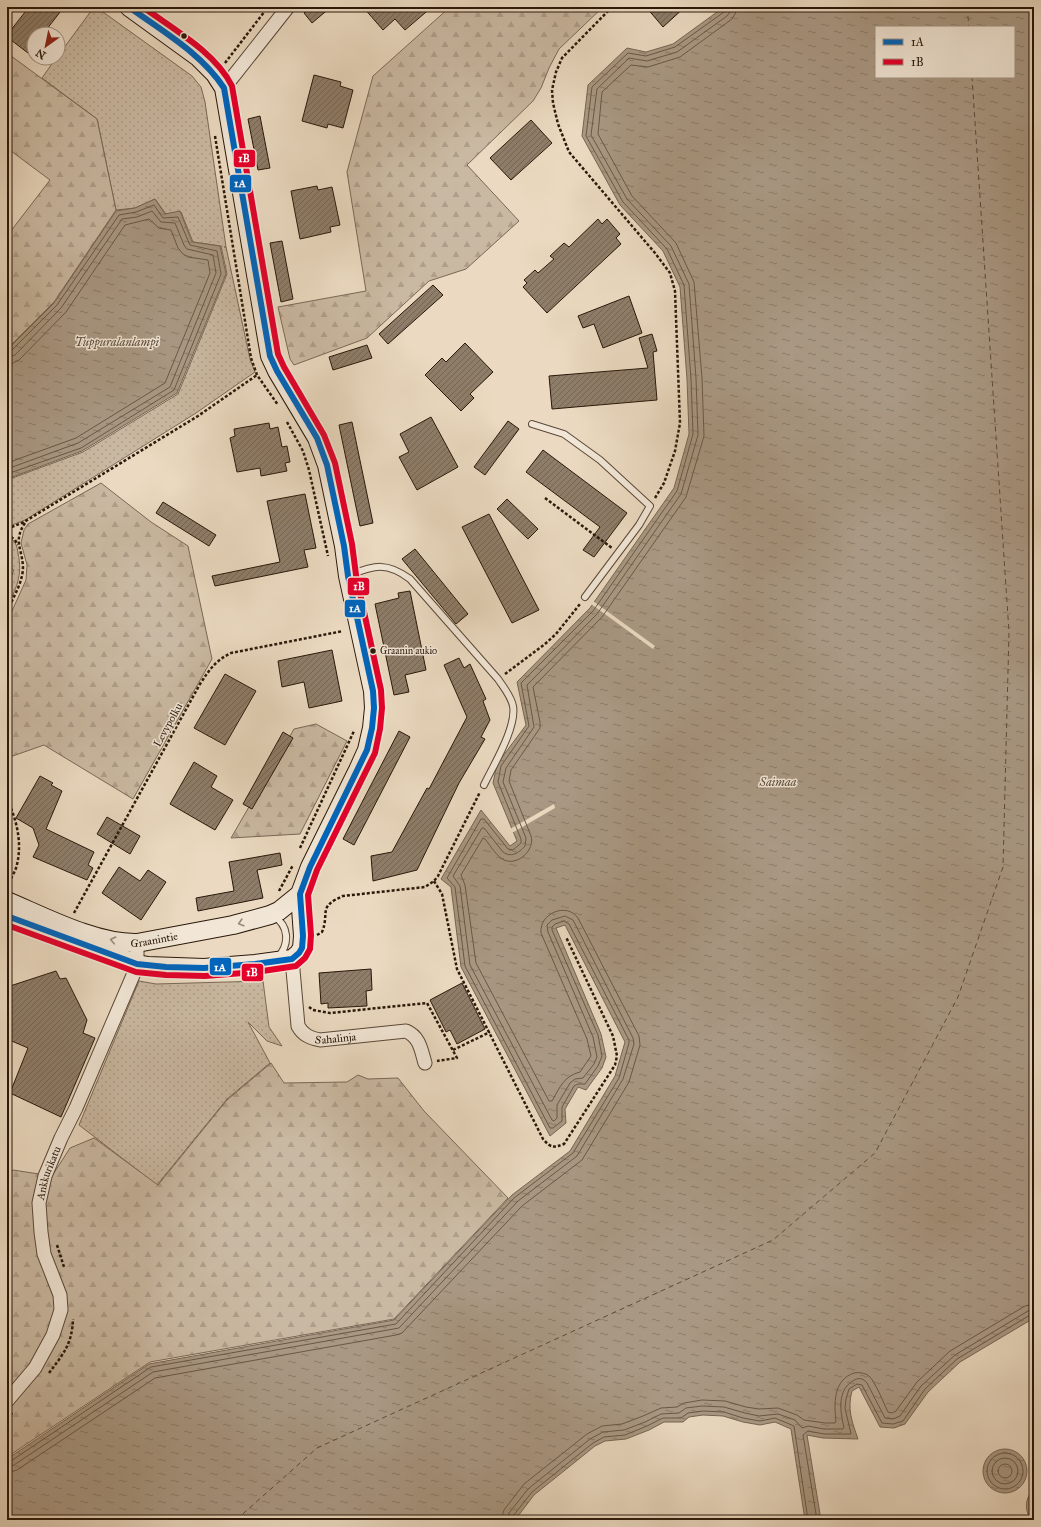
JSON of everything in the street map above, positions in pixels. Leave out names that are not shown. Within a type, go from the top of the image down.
[{"type":"street","points":[[129,7],[198,57],[219,81],[270,356],[277,371],[317,438],[327,465],[344,546],[348,576],[373,691],[374,708],[372,728],[367,750],[310,867],[300,894],[303,936],[302,948],[300,953],[283,960]]},
{"type":"street","points":[[219,81],[288,7]]},
{"type":"street","name":"Graanintie","points":[[7,901],[85,933],[110,940],[138,943],[233,925],[270,915],[279,911],[300,894]]},
{"type":"street","name":"Graanintie","points":[[7,916],[137,964],[166,967],[204,968],[283,960]]},
{"type":"street","name":"Ankkurikatu","points":[[12,1405],[53,1335],[61,1310],[60,1295],[44,1254],[42,1240],[39,1203],[45,1176],[61,1138],[76,1108],[137,964],[138,943]]},
{"type":"street","name":"Sahalinja","points":[[283,960],[300,1031],[309,1037],[320,1040],[406,1031],[413,1034],[418,1040],[425,1063]]},
{"type":"lane","points":[[532,424],[564,434],[600,460],[650,506],[639,525],[585,597]]},
{"type":"lane","points":[[348,576],[372,567],[384,567],[398,570],[410,579],[498,679],[510,696],[514,716],[505,742],[484,785]]},
{"type":"lane","points":[[270,915],[279,919],[287,934],[286,945],[282,954],[283,960]]},
{"type":"path","points":[[219,81],[222,66],[268,7]]},
{"type":"path","points":[[612,7],[562,58],[556,72],[552,90],[553,103],[558,124],[568,152],[655,253],[670,273],[675,291],[680,423],[675,452],[664,483],[650,506]]},
{"type":"path","points":[[215,135],[251,358],[258,375],[280,410]]},
{"type":"path","points":[[7,529],[26,521],[198,416],[258,375]]},
{"type":"path","points":[[284,416],[302,452],[309,470],[329,559]]},
{"type":"path","points":[[545,498],[618,553]]},
{"type":"path","points":[[7,611],[21,578],[23,567],[18,545],[18,537],[26,521]]},
{"type":"path","points":[[7,534],[15,540],[18,545]]},
{"type":"path","points":[[498,679],[556,634],[585,597]]},
{"type":"path","points":[[342,624],[345,639]]},
{"type":"path","name":"Levypolku","points":[[81,915],[74,913],[200,684],[213,665],[231,653],[343,631]]},
{"type":"path","points":[[298,853],[355,728]]},
{"type":"path","points":[[314,935],[322,932],[326,908],[334,900],[343,896],[425,887],[434,881],[438,876],[484,785]]},
{"type":"path","points":[[7,799],[14,813],[18,834],[19,853],[16,869],[7,885]]},
{"type":"path","points":[[277,894],[295,859]]},
{"type":"path","points":[[434,881],[442,894],[457,969],[543,1139],[550,1146],[556,1147],[564,1144],[596,1096],[615,1066],[616,1056],[613,1036],[566,937]]},
{"type":"path","points":[[308,1003],[313,1010],[330,1013],[426,1003],[457,1058],[425,1063]]},
{"type":"path","points":[[453,1050],[490,1032]]},
{"type":"path","points":[[55,1240],[65,1270]]},
{"type":"path","points":[[46,1376],[64,1353],[72,1334],[73,1315]]},
{"type":"path","points":[[7,1419],[12,1405]]},
{"type":"green space","points":[[94,7],[96,7],[192,76],[201,87],[205,102],[226,247],[250,359],[255,372],[196,413],[25,520],[7,527],[7,480],[83,452],[178,394],[227,274],[221,246],[193,242],[181,212],[166,214],[155,199],[135,208],[116,210],[97,119],[42,78],[50,66],[66,66],[66,45]]},
{"type":"green space","points":[[450,7],[603,7],[559,49],[541,88],[533,101],[467,165],[519,221],[466,269],[429,281],[367,338],[294,365],[290,359],[278,307],[366,291],[347,172],[373,76]]},
{"type":"green space","points":[[7,53],[97,119],[116,210],[54,302],[7,349],[7,236],[50,180],[7,148]]},
{"type":"green space","points":[[101,483],[151,522],[188,546],[212,659],[133,799],[44,745],[7,758],[7,622],[26,580],[27,565],[21,543],[24,530],[28,524]]},
{"type":"green space","points":[[7,536],[14,541],[18,550],[20,569],[18,582],[7,608],[7,585],[14,570],[7,567]]},
{"type":"green space","points":[[316,724],[347,741],[300,834],[231,838],[294,729]]},
{"type":"green space","points":[[139,981],[156,984],[263,981],[269,1027],[282,1046],[267,1041],[248,1022],[270,1063],[227,1099],[157,1185],[79,1125]]},
{"type":"green space","points":[[271,1063],[284,1083],[347,1082],[358,1075],[368,1079],[398,1078],[424,1111],[508,1198],[394,1319],[150,1362],[7,1457],[7,1176],[13,1170],[52,1176],[70,1148],[94,1138],[158,1185],[227,1100]]},
{"type":"water","name":"Saimaa","points":[[724,7],[1034,7],[1034,1318],[960,1362],[928,1392],[905,1424],[894,1428],[880,1427],[859,1387],[852,1391],[850,1410],[858,1439],[823,1438],[807,1435],[821,1520],[805,1520],[791,1429],[775,1422],[760,1425],[723,1416],[703,1415],[689,1417],[683,1422],[664,1422],[626,1439],[605,1441],[595,1446],[534,1495],[515,1520],[7,1520],[7,1459],[149,1364],[394,1320],[512,1195],[570,1151],[615,1076],[625,1042],[565,925],[556,928],[601,1034],[606,1057],[602,1068],[586,1090],[578,1087],[565,1109],[566,1123],[550,1136],[461,967],[451,887],[441,879],[481,810],[510,846],[517,841],[493,783],[497,764],[526,725],[517,682],[590,608],[674,488],[689,434],[687,379],[680,287],[663,251],[620,205],[582,136],[588,85],[627,48],[646,52],[673,44]]},
{"type":"water","name":"Tuppuralanlampi","points":[[155,199],[165,214],[180,211],[192,242],[220,246],[226,274],[177,393],[82,451],[7,479],[7,350],[54,303],[116,211],[135,208]]},
{"type":"water","points":[[1005,1449],[1017,1453],[1023,1459],[1027,1471],[1023,1483],[1017,1489],[1005,1493],[993,1489],[987,1483],[983,1471],[987,1459],[993,1453]]},
{"type":"water","points":[[1034,1489],[1034,1520],[1031,1520],[1027,1512],[1026,1504],[1031,1492]]},
{"type":"pier","points":[[593,601],[655,646],[653,649],[591,604]]},
{"type":"pier","points":[[554,804],[555,808],[512,833],[510,829]]},
{"type":"building","points":[[29,7],[64,7],[49,26],[26,26],[26,51],[7,37]]},
{"type":"building","points":[[310,7],[331,7],[312,23],[304,13]]},
{"type":"building","points":[[363,7],[432,7],[405,30],[395,19],[383,30]]},
{"type":"building","points":[[646,7],[685,7],[663,27]]},
{"type":"building","points":[[314,75],[341,82],[340,86],[353,90],[343,128],[328,124],[327,128],[302,121]]},
{"type":"building","points":[[260,116],[270,168],[258,170],[248,119]]},
{"type":"building","points":[[531,120],[552,143],[511,180],[490,158]]},
{"type":"building","points":[[317,186],[318,190],[332,187],[340,225],[330,227],[331,232],[300,239],[291,191]]},
{"type":"building","points":[[598,219],[602,224],[607,219],[620,234],[616,238],[621,244],[547,313],[523,287],[527,283],[524,280],[535,270],[538,273],[554,259],[550,256],[564,243],[569,247]]},
{"type":"building","points":[[282,241],[293,299],[281,302],[270,243]]},
{"type":"building","points":[[433,285],[443,295],[388,344],[379,334]]},
{"type":"building","points":[[629,296],[642,333],[603,348],[594,324],[583,328],[578,316]]},
{"type":"building","points":[[652,334],[657,351],[653,352],[657,400],[552,409],[549,376],[648,368],[639,338]]},
{"type":"building","points":[[465,343],[493,372],[470,394],[474,398],[461,411],[425,375],[442,358],[446,362]]},
{"type":"building","points":[[367,345],[372,358],[333,370],[329,357]]},
{"type":"building","points":[[431,417],[458,467],[417,490],[399,457],[409,452],[400,434]]},
{"type":"building","points":[[508,421],[519,429],[485,475],[474,467]]},
{"type":"building","points":[[352,422],[373,523],[360,526],[339,425]]},
{"type":"building","points":[[269,423],[270,429],[278,427],[282,447],[287,446],[290,462],[285,463],[287,471],[261,476],[260,468],[237,472],[230,438],[235,436],[234,429]]},
{"type":"building","points":[[543,450],[627,513],[594,557],[583,550],[600,527],[526,472]]},
{"type":"building","points":[[305,494],[316,548],[304,550],[308,567],[215,586],[212,576],[280,562],[267,501]]},
{"type":"building","points":[[507,499],[538,529],[528,539],[497,509]]},
{"type":"building","points":[[163,502],[216,535],[209,546],[156,513]]},
{"type":"building","points":[[489,514],[539,610],[512,623],[462,527]]},
{"type":"building","points":[[415,549],[468,614],[456,624],[402,559]]},
{"type":"building","points":[[410,591],[426,670],[405,675],[409,692],[394,695],[375,604],[399,598],[398,593]]},
{"type":"building","points":[[332,650],[342,701],[309,708],[304,682],[282,687],[278,661]]},
{"type":"building","points":[[459,658],[464,668],[470,664],[486,699],[483,701],[490,720],[481,737],[485,739],[459,783],[417,870],[373,881],[371,856],[392,852],[427,788],[429,789],[467,717],[444,665]]},
{"type":"building","points":[[225,674],[256,691],[225,745],[194,728]]},
{"type":"building","points":[[399,731],[410,737],[354,845],[343,839]]},
{"type":"building","points":[[283,732],[293,738],[252,809],[243,804]]},
{"type":"building","points":[[194,762],[217,776],[211,787],[233,800],[215,830],[170,804]]},
{"type":"building","points":[[40,776],[53,783],[51,785],[62,791],[46,829],[94,852],[88,865],[93,868],[87,880],[33,857],[39,845],[33,828],[16,818]]},
{"type":"building","points":[[107,817],[140,836],[130,854],[97,834]]},
{"type":"building","points":[[280,853],[282,865],[257,870],[263,898],[198,911],[196,898],[234,891],[229,862]]},
{"type":"building","points":[[119,867],[140,881],[148,870],[166,882],[141,920],[102,893]]},
{"type":"building","points":[[371,969],[372,990],[366,991],[367,1006],[328,1008],[328,1003],[321,1004],[319,973]]},
{"type":"building","points":[[56,971],[60,979],[66,978],[87,1020],[83,1033],[95,1038],[61,1117],[10,1093],[28,1048],[7,1039],[7,987]]},
{"type":"building","points":[[462,983],[485,1029],[457,1044],[450,1030],[446,1032],[430,1000]]},
{"type":"ferry route","points":[[967,7],[969,26]]},
{"type":"ferry route","points":[[236,1520],[317,1448],[773,1240],[875,1153],[958,997],[1003,867],[1009,632],[972,78]]},
{"type":"transit line","name":"1A","points":[[7,916],[137,964],[166,967],[204,968],[255,964],[292,959],[302,948],[303,936],[300,894],[310,867],[367,750],[372,728],[374,708],[373,691],[348,576],[344,546],[327,465],[317,438],[277,371],[270,356],[224,88],[215,75],[193,53],[129,7]]},
{"type":"transit line","name":"1B","points":[[7,925],[136,972],[166,975],[205,976],[256,972],[296,966],[305,958],[310,949],[311,935],[308,895],[317,870],[375,753],[380,729],[382,708],[381,690],[356,575],[352,544],[335,463],[324,435],[284,367],[278,354],[232,86],[225,74],[204,52],[143,7]]},
{"type":"place","name":"Graanin aukio","points":[[373,651]]}]
